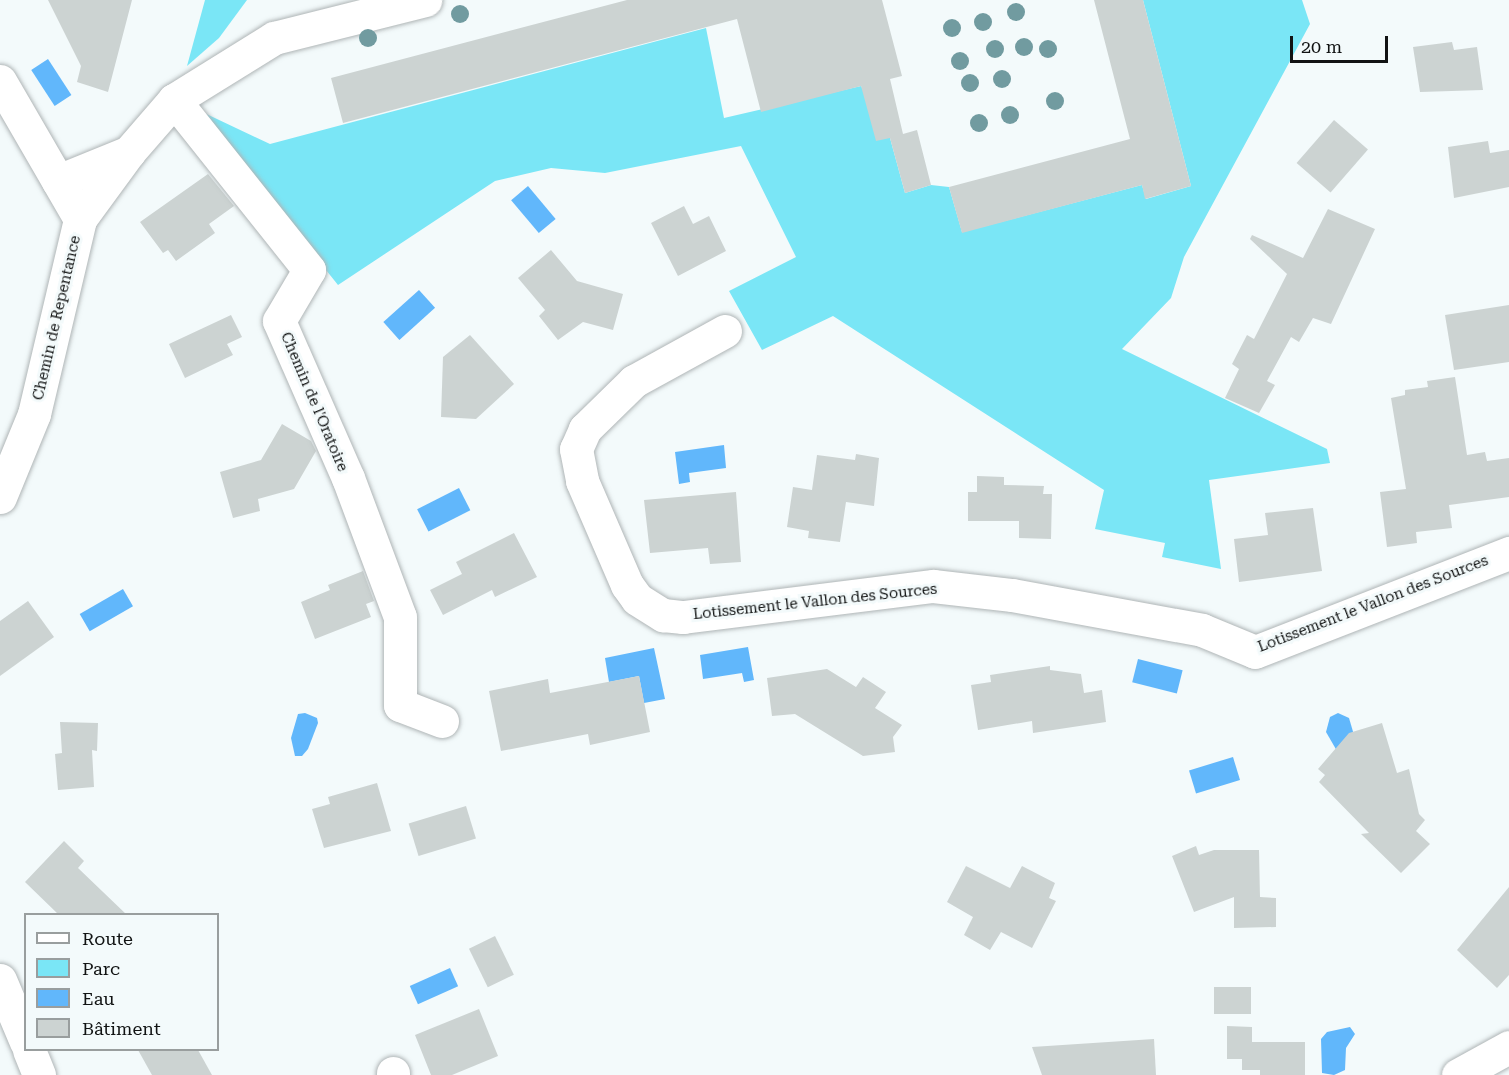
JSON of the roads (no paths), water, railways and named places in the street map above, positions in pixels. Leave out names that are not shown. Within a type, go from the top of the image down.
[{"type":"street","points":[[80,219],[129,152],[174,100],[274,38],[425,0]]},
{"type":"street","name":"Chemin de Repentance","points":[[0,81],[80,219],[34,414],[0,496]]},
{"type":"street","name":"Chemin de l'Oratoire","points":[[174,100],[309,270],[279,321],[348,478],[400,617],[400,705],[442,721]]},
{"type":"street","points":[[58,182],[129,152]]},
{"type":"street","name":"Lotissement le Vallon des Sources","points":[[725,331],[634,381],[585,429],[576,449],[582,480],[627,585],[637,599],[663,615],[682,617],[933,586],[1012,595],[1202,630],[1255,652],[1509,554]]},
{"type":"street","points":[[0,980],[24,1037]]},
{"type":"street","points":[[1458,1075],[1509,1047]]},
{"type":"street","points":[[29,1051],[39,1075]]},
{"type":"water","points":[[48,59],[71,95],[55,106],[31,70]]},
{"type":"water","points":[[528,186],[556,219],[539,233],[511,200]]},
{"type":"water","points":[[419,290],[435,308],[399,340],[383,322]]},
{"type":"water","points":[[724,445],[726,468],[689,473],[690,482],[679,484],[675,452]]},
{"type":"water","points":[[459,488],[470,510],[428,532],[417,509]]},
{"type":"water","points":[[123,589],[133,606],[90,631],[80,614]]},
{"type":"water","points":[[748,647],[754,680],[744,682],[742,673],[703,679],[700,655]]},
{"type":"water","points":[[654,648],[665,699],[644,703],[639,676],[609,682],[605,658]]},
{"type":"water","points":[[1138,659],[1183,670],[1177,693],[1132,682]]},
{"type":"water","points":[[305,713],[317,718],[318,723],[308,749],[302,756],[295,756],[291,738],[298,714]]},
{"type":"water","points":[[1338,713],[1349,718],[1354,735],[1337,751],[1326,732],[1330,717]]},
{"type":"water","points":[[1233,757],[1240,780],[1196,793],[1189,770]]},
{"type":"water","points":[[450,968],[458,986],[418,1004],[410,986]]},
{"type":"water","points":[[1350,1027],[1355,1034],[1346,1048],[1345,1070],[1334,1075],[1322,1073],[1321,1039],[1327,1032]]}]
